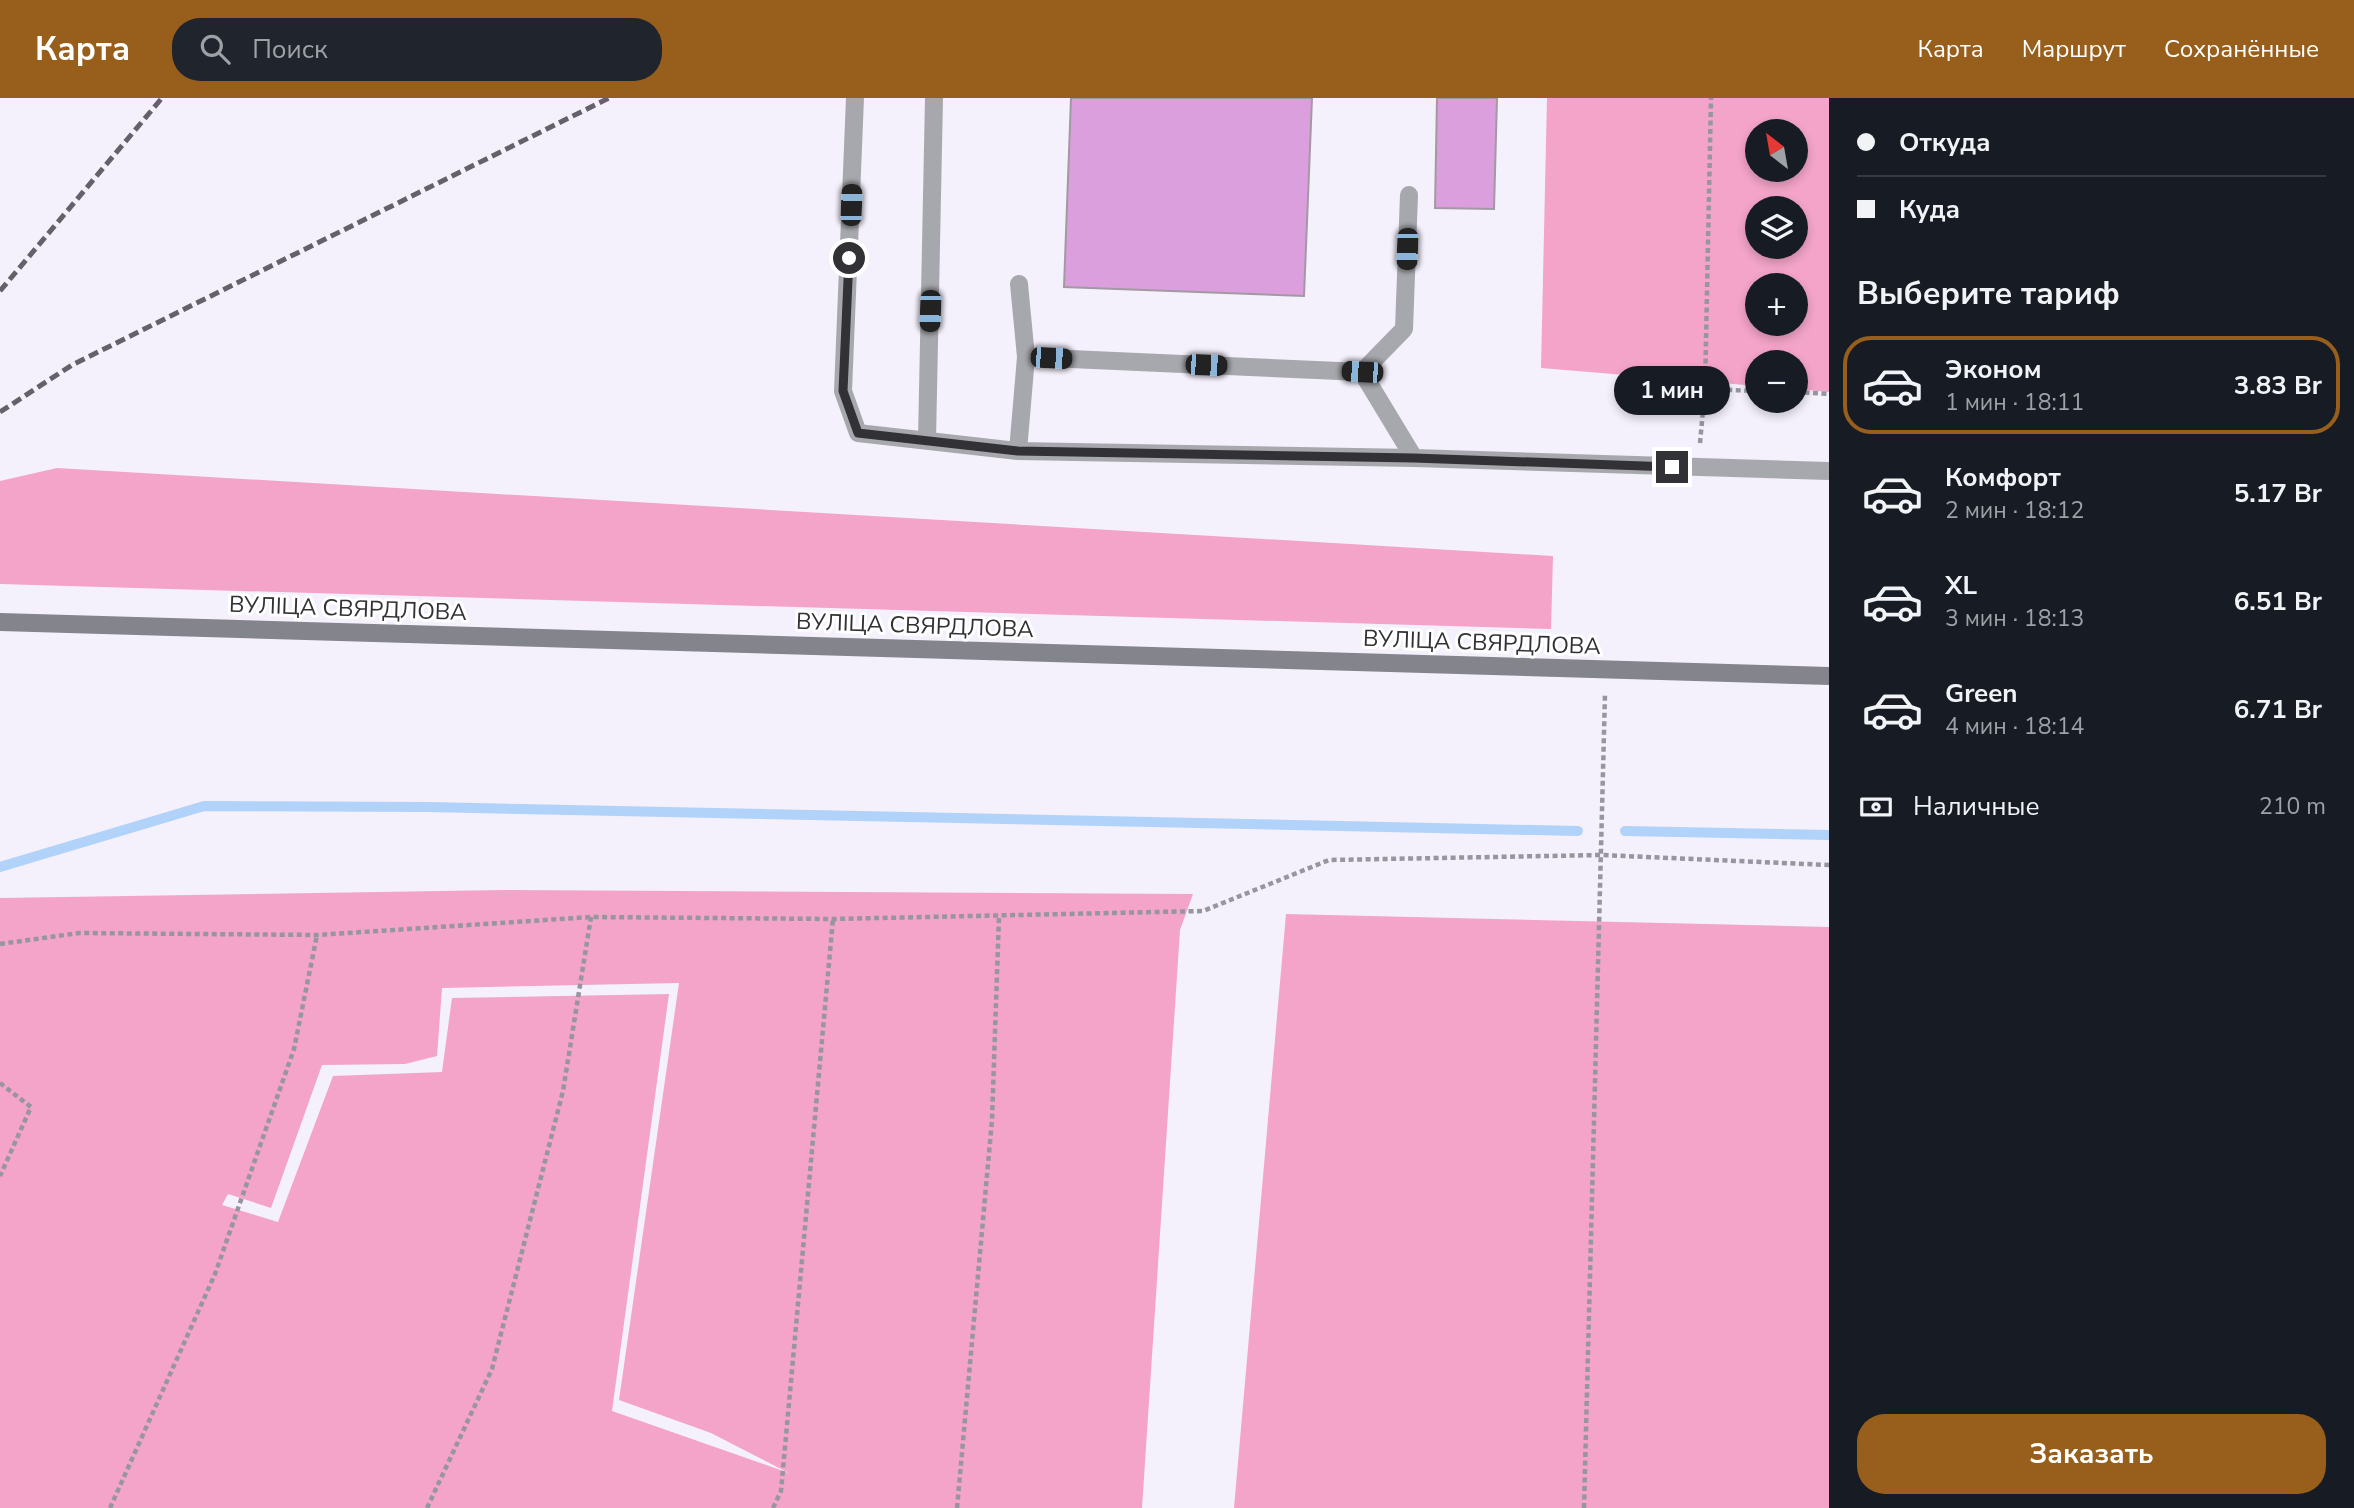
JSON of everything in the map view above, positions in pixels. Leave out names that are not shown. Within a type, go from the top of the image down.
[{"type":"main road","name":"ВУЛІЦА СВЯРДЛОВА","points":[[0,622],[1829,676]]},
{"type":"lane","points":[[855,98],[843,391],[858,433],[1018,451],[1414,458],[1829,471]]},
{"type":"lane","points":[[927,440],[934,98]]},
{"type":"lane","points":[[1026,357],[1362,372],[1404,329],[1409,195]]},
{"type":"lane","points":[[1018,451],[1026,357],[1019,285]]},
{"type":"lane","points":[[1362,372],[1414,458]]},
{"type":"path","points":[[1698,468],[1704,389],[1710,98]]},
{"type":"path","points":[[1704,389],[1745,391]]},
{"type":"path","points":[[1808,393],[1829,394]]},
{"type":"path","points":[[1584,1508],[1606,670]]},
{"type":"path","points":[[0,944],[79,933],[317,935],[591,917],[833,919],[1203,911],[1329,860],[1601,855],[1829,865]]},
{"type":"path","points":[[957,1508],[992,1120],[999,916]]},
{"type":"path","points":[[427,1508],[492,1370],[563,1091],[591,917]]},
{"type":"path","points":[[773,1508],[781,1491],[833,919]]},
{"type":"path","points":[[110,1508],[215,1274],[294,1049],[317,935]]},
{"type":"path","points":[[0,1083],[31,1107],[0,1176]]},
{"type":"shaded area","points":[[1547,98],[1829,98],[1829,392],[1808,390],[1808,350],[1745,350],[1745,385],[1541,368]]},
{"type":"shaded area","points":[[57,468],[1553,556],[1551,629],[0,584],[0,481]]},
{"type":"shaded area","points":[[504,890],[1193,894],[1180,930],[1142,1508],[0,1508],[0,898]],"holes":[[[679,983],[619,1400],[711,1433],[789,1473],[612,1411],[669,994],[452,998],[442,1072],[333,1076],[278,1222],[222,1205],[228,1194],[271,1208],[322,1065],[405,1064],[437,1056],[442,988]]]},
{"type":"shaded area","points":[[1286,914],[1829,927],[1829,1508],[1234,1508]]},
{"type":"building","points":[[1071,98],[1312,98],[1304,296],[1064,287]]},
{"type":"building","points":[[1437,98],[1497,98],[1494,209],[1435,208]]},
{"type":"waterway","points":[[0,867],[204,806],[428,807],[1578,831]]},
{"type":"waterway","points":[[1625,831],[1829,835]]},
{"type":"railway","points":[[0,291],[162,98]]},
{"type":"railway","points":[[0,412],[72,365],[609,98]]},
{"type":"route","points":[[849,258],[843,391],[858,433],[1018,451],[1414,458],[1672,467]]}]
